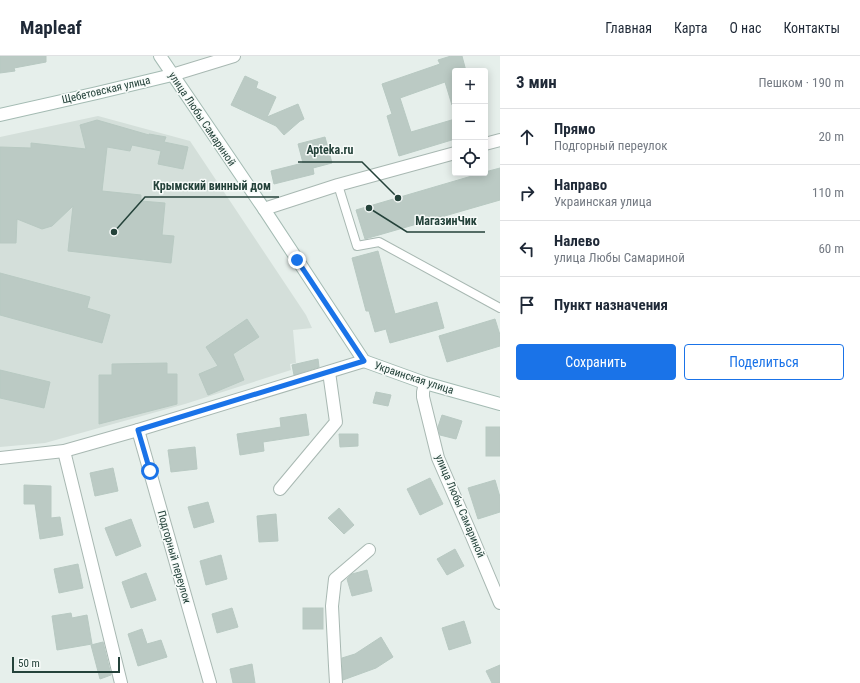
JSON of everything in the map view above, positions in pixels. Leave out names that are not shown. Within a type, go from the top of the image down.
[{"type":"street","name":"улица Любы Самариной","points":[[160,56],[264,209],[364,361]]},
{"type":"street","name":"Щебетовская улица","points":[[0,115],[172,75],[234,56]]},
{"type":"street","points":[[488,143],[500,140]]},
{"type":"street","points":[[264,209],[338,184],[452,153]]},
{"type":"street","name":"Украинская улица","points":[[0,458],[64,451],[364,361],[425,384],[500,404]]},
{"type":"street","points":[[280,489],[336,422],[329,372]]},
{"type":"street","name":"улица Любы Самариной","points":[[425,384],[423,398],[438,458],[500,603]]},
{"type":"street","name":"Подгорный переулок","points":[[138,430],[210,683]]},
{"type":"street","points":[[64,451],[120,683]]},
{"type":"street","points":[[336,683],[332,606],[335,579],[369,550]]},
{"type":"lane","points":[[338,184],[357,246],[379,242],[500,308]]},
{"type":"shaded area","points":[[98,116],[190,141],[306,315],[312,328],[293,330],[296,363],[290,364],[291,370],[185,404],[45,443],[0,447],[0,137]]},
{"type":"building","points":[[0,56],[46,56],[46,62],[14,68],[15,71],[0,73]]},
{"type":"building","points":[[451,56],[462,56],[465,68],[452,68],[452,105],[445,82],[400,98],[411,132],[452,120],[452,140],[399,156],[387,116],[392,114],[382,84],[440,64],[438,60]]},
{"type":"building","points":[[245,76],[258,82],[256,88],[276,97],[267,117],[298,104],[304,119],[284,135],[276,126],[231,105]]},
{"type":"building","points":[[97,120],[149,135],[166,137],[164,142],[188,147],[183,169],[158,164],[161,151],[132,145],[130,151],[107,147],[102,191],[141,195],[141,201],[165,203],[162,235],[174,236],[171,263],[68,251],[73,206],[52,226],[42,229],[17,219],[16,243],[0,243],[0,147],[31,148],[31,143],[86,149],[80,125]]},
{"type":"building","points":[[325,137],[332,163],[313,168],[314,174],[274,184],[271,171],[303,163],[298,144]]},
{"type":"building","points":[[500,168],[500,200],[365,239],[356,210],[472,176],[488,176],[488,171]]},
{"type":"building","points":[[378,251],[395,314],[437,302],[444,328],[390,343],[386,329],[375,332],[369,311],[366,311],[352,258]]},
{"type":"building","points":[[0,273],[90,297],[87,308],[110,315],[102,343],[0,315]]},
{"type":"building","points":[[247,319],[259,337],[233,354],[244,380],[208,395],[199,374],[218,366],[206,347]]},
{"type":"building","points":[[495,319],[500,335],[500,346],[447,362],[439,336]]},
{"type":"building","points":[[318,359],[319,367],[294,375],[292,365]]},
{"type":"building","points":[[167,363],[167,374],[177,374],[177,404],[99,424],[99,375],[112,375],[112,364]]},
{"type":"building","points":[[0,370],[50,382],[44,408],[0,398]]},
{"type":"building","points":[[376,392],[391,395],[388,406],[373,403]]},
{"type":"building","points":[[306,414],[309,435],[263,442],[264,451],[240,455],[237,434],[281,427],[280,418]]},
{"type":"building","points":[[442,415],[462,421],[456,439],[440,435],[438,427]]},
{"type":"building","points":[[486,427],[500,427],[500,456],[486,456]]},
{"type":"building","points":[[339,434],[358,434],[358,446],[340,447]]},
{"type":"building","points":[[195,447],[197,469],[171,472],[168,450]]},
{"type":"building","points":[[113,468],[118,491],[95,496],[90,473]]},
{"type":"building","points":[[430,478],[443,504],[420,515],[407,489]]},
{"type":"building","points":[[495,480],[500,497],[500,512],[478,519],[468,488]]},
{"type":"building","points":[[24,485],[51,486],[51,518],[60,517],[63,535],[40,539],[35,504],[24,504]]},
{"type":"building","points":[[208,502],[214,522],[194,528],[188,507]]},
{"type":"building","points":[[339,508],[354,525],[344,534],[328,518]]},
{"type":"building","points":[[276,514],[278,541],[259,542],[257,516]]},
{"type":"building","points":[[131,519],[141,546],[116,556],[105,528]]},
{"type":"building","points":[[455,549],[464,566],[447,575],[437,559]]},
{"type":"building","points":[[221,555],[227,579],[206,585],[200,561]]},
{"type":"building","points":[[78,564],[83,588],[59,593],[54,569]]},
{"type":"building","points":[[367,570],[372,591],[352,596],[347,579],[352,574]]},
{"type":"building","points":[[146,573],[156,600],[131,608],[122,582]]},
{"type":"building","points":[[232,608],[238,627],[217,633],[212,614]]},
{"type":"building","points":[[303,608],[323,608],[323,629],[303,629]]},
{"type":"building","points":[[71,613],[72,618],[87,615],[92,644],[57,650],[52,616]]},
{"type":"building","points":[[464,621],[471,643],[449,650],[442,628]]},
{"type":"building","points":[[142,629],[147,644],[161,640],[167,657],[138,666],[128,634]]},
{"type":"building","points":[[381,637],[393,657],[376,668],[343,680],[342,658],[355,654]]},
{"type":"building","points":[[103,642],[111,675],[100,679],[91,645]]},
{"type":"building","points":[[252,664],[255,683],[233,683],[230,669]]},
{"type":"building","points":[[500,665],[500,683],[492,683],[486,671]]},
{"type":"place","name":"Apteka.ru","points":[[398,198]]},
{"type":"place","name":"МагазинЧик","points":[[369,208]]},
{"type":"place","name":"Крымский винный дом","points":[[114,232]]},
{"type":"route","points":[[150,471],[138,430],[364,361],[297,260]]}]
